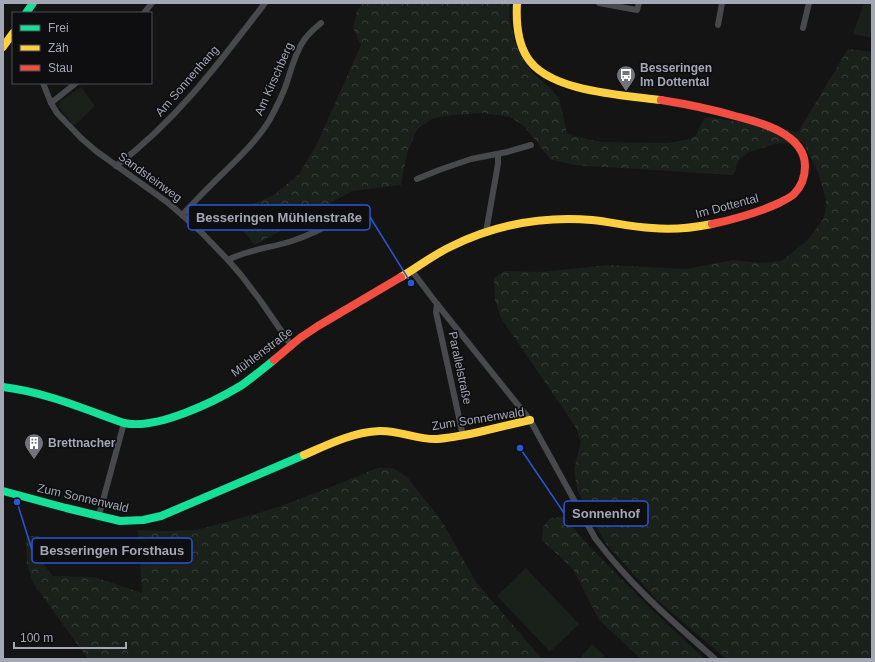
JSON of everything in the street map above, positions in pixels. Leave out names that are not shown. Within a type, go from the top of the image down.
[{"type":"street","points":[[27,12],[33,3]]},
{"type":"street","points":[[145,12],[152,3]]},
{"type":"street","name":"Am Sonnenhang","points":[[116,166],[156,132],[182,106],[213,70],[265,3]]},
{"type":"street","name":"Im Dottental","points":[[452,246],[486,232],[534,221],[591,220],[650,229],[691,228],[709,225],[740,218],[766,209],[795,194],[802,183],[806,170],[805,160],[800,149],[791,138],[777,130],[757,122],[699,107],[566,84],[539,70],[526,57],[523,48],[516,19],[517,3]]},
{"type":"street","points":[[599,3],[638,10],[639,3]]},
{"type":"street","points":[[718,25],[722,3]]},
{"type":"street","points":[[803,28],[809,3]]},
{"type":"street","name":"Am Kirschberg","points":[[182,215],[237,160],[260,134],[269,121],[285,88],[297,53],[311,31],[321,22]]},
{"type":"street","points":[[3,47],[12,34]]},
{"type":"street","name":"Sandsteinweg","points":[[43,84],[57,113],[81,138],[116,166],[167,202],[201,232],[228,260],[260,300],[291,344]]},
{"type":"street","points":[[51,103],[75,84]]},
{"type":"street","points":[[417,179],[471,159],[498,154],[531,145]]},
{"type":"street","points":[[486,232],[498,164],[498,154]]},
{"type":"street","points":[[228,260],[240,254],[290,242],[306,236],[332,224],[342,217]]},
{"type":"street","name":"Mühlenstraße","points":[[3,386],[26,390],[124,423],[143,425],[153,423],[198,407],[228,392],[268,366],[291,344],[452,246]]},
{"type":"street","points":[[412,271],[530,420]]},
{"type":"street","name":"Parallelstraße","points":[[437,304],[436,312],[462,436]]},
{"type":"street","name":"Zum Sonnenwald","points":[[3,491],[113,519],[129,522],[152,519],[328,445],[353,436],[380,431],[437,439],[462,436],[530,420],[595,538],[606,554],[652,603],[715,659]]},
{"type":"street","points":[[99,515],[124,423]]},
{"type":"green space","points":[[363,3],[510,3],[509,16],[515,42],[532,72],[559,98],[567,133],[601,142],[668,143],[690,139],[696,135],[704,119],[710,117],[798,132],[848,49],[872,52],[872,659],[726,659],[657,600],[607,545],[586,510],[577,489],[574,469],[581,442],[575,426],[501,318],[495,300],[494,278],[504,271],[540,272],[608,265],[686,269],[733,260],[762,263],[782,261],[808,240],[824,218],[826,200],[818,172],[803,142],[775,144],[749,152],[738,161],[735,172],[732,175],[574,165],[550,159],[524,126],[510,117],[483,113],[434,118],[417,129],[407,153],[401,185],[352,191],[255,245],[229,214],[274,195],[299,174],[316,146],[361,45],[353,28],[357,11]]},
{"type":"green space","points":[[864,3],[872,3],[872,38],[853,34]]},
{"type":"green space","points":[[81,87],[95,106],[74,126],[59,107],[59,103]]},
{"type":"green space","points":[[377,468],[393,468],[407,477],[443,523],[476,582],[542,659],[88,659],[33,583],[27,564],[26,539],[28,536],[39,536],[45,566],[53,576],[94,577],[142,593],[138,530],[196,530],[281,506]]},
{"type":"green space","points":[[564,517],[589,546],[652,610],[705,659],[641,659],[599,620],[573,569],[542,540],[543,527],[550,518]]},
{"type":"green space","points":[[526,568],[579,624],[550,652],[497,596]]},
{"type":"green space","points":[[592,644],[605,656],[602,659],[579,659]]},
{"type":"traffic: fast","points":[[27,12],[33,3]]},
{"type":"traffic: fast","points":[[3,387],[19,389],[49,397],[124,423],[137,424],[168,419],[216,399],[242,385],[274,360]]},
{"type":"traffic: fast","points":[[3,491],[120,521],[143,520],[161,516],[304,455]]},
{"type":"traffic: slow","points":[[517,3],[519,38],[527,57],[537,69],[551,78],[588,90],[661,100]]},
{"type":"traffic: slow","points":[[3,47],[12,34]]},
{"type":"traffic: slow","points":[[401,277],[450,247],[467,239],[519,224],[555,219],[592,220],[629,226],[667,229],[690,228],[712,224]]},
{"type":"traffic: slow","points":[[304,455],[350,436],[369,432],[386,431],[437,439],[468,434],[530,420]]},
{"type":"traffic: jam","points":[[661,100],[717,111],[752,120],[768,126],[789,137],[803,154],[805,166],[804,177],[797,191],[789,198],[762,210],[738,218],[712,224]]},
{"type":"traffic: jam","points":[[274,360],[300,338],[318,326],[401,277]]},
{"type":"place","name":"Besseringen Im Dottental","points":[[626,92]]},
{"type":"place","name":"Besseringen Mühlenstraße","points":[[411,283]]},
{"type":"place","name":"Sonnenhof","points":[[520,448]]},
{"type":"place","name":"Brettnacher","points":[[34,460]]},
{"type":"place","name":"Besseringen Forsthaus","points":[[17,502]]}]
